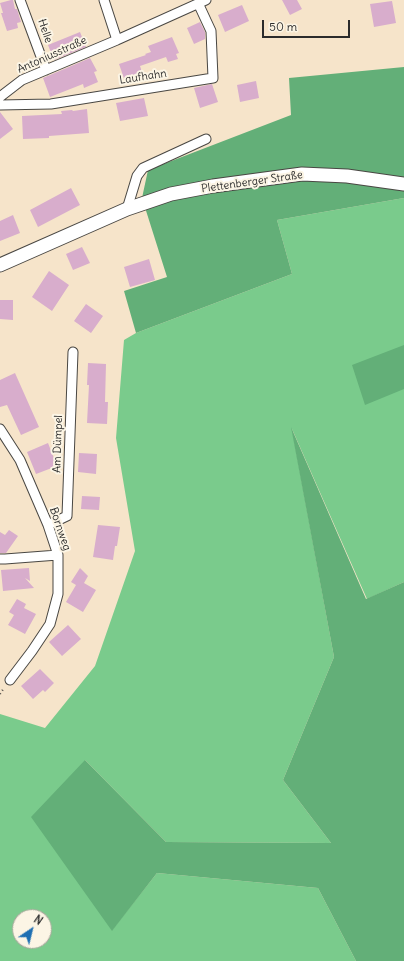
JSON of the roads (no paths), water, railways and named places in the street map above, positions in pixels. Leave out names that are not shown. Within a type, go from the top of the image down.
[{"type":"main road","name":"Plettenberger Straße","points":[[0,265],[127,209],[171,194],[206,187],[302,174],[347,176],[404,184]]},
{"type":"street","name":"Helle","points":[[20,0],[46,70]]},
{"type":"street","points":[[104,0],[117,40]]},
{"type":"street","name":"Antoniusstraße","points":[[0,97],[22,80],[202,2]]},
{"type":"street","name":"Laufhahn","points":[[0,105],[51,104],[213,78],[211,31],[202,2]]},
{"type":"street","points":[[127,209],[137,176],[143,168],[206,139]]},
{"type":"street","name":"Am Dümpel","points":[[48,525],[67,516],[73,352]]},
{"type":"street","name":"Bornweg","points":[[0,429],[20,460],[48,525],[58,555],[58,594],[50,624],[10,680]]},
{"type":"street","points":[[0,559],[58,555]]}]
